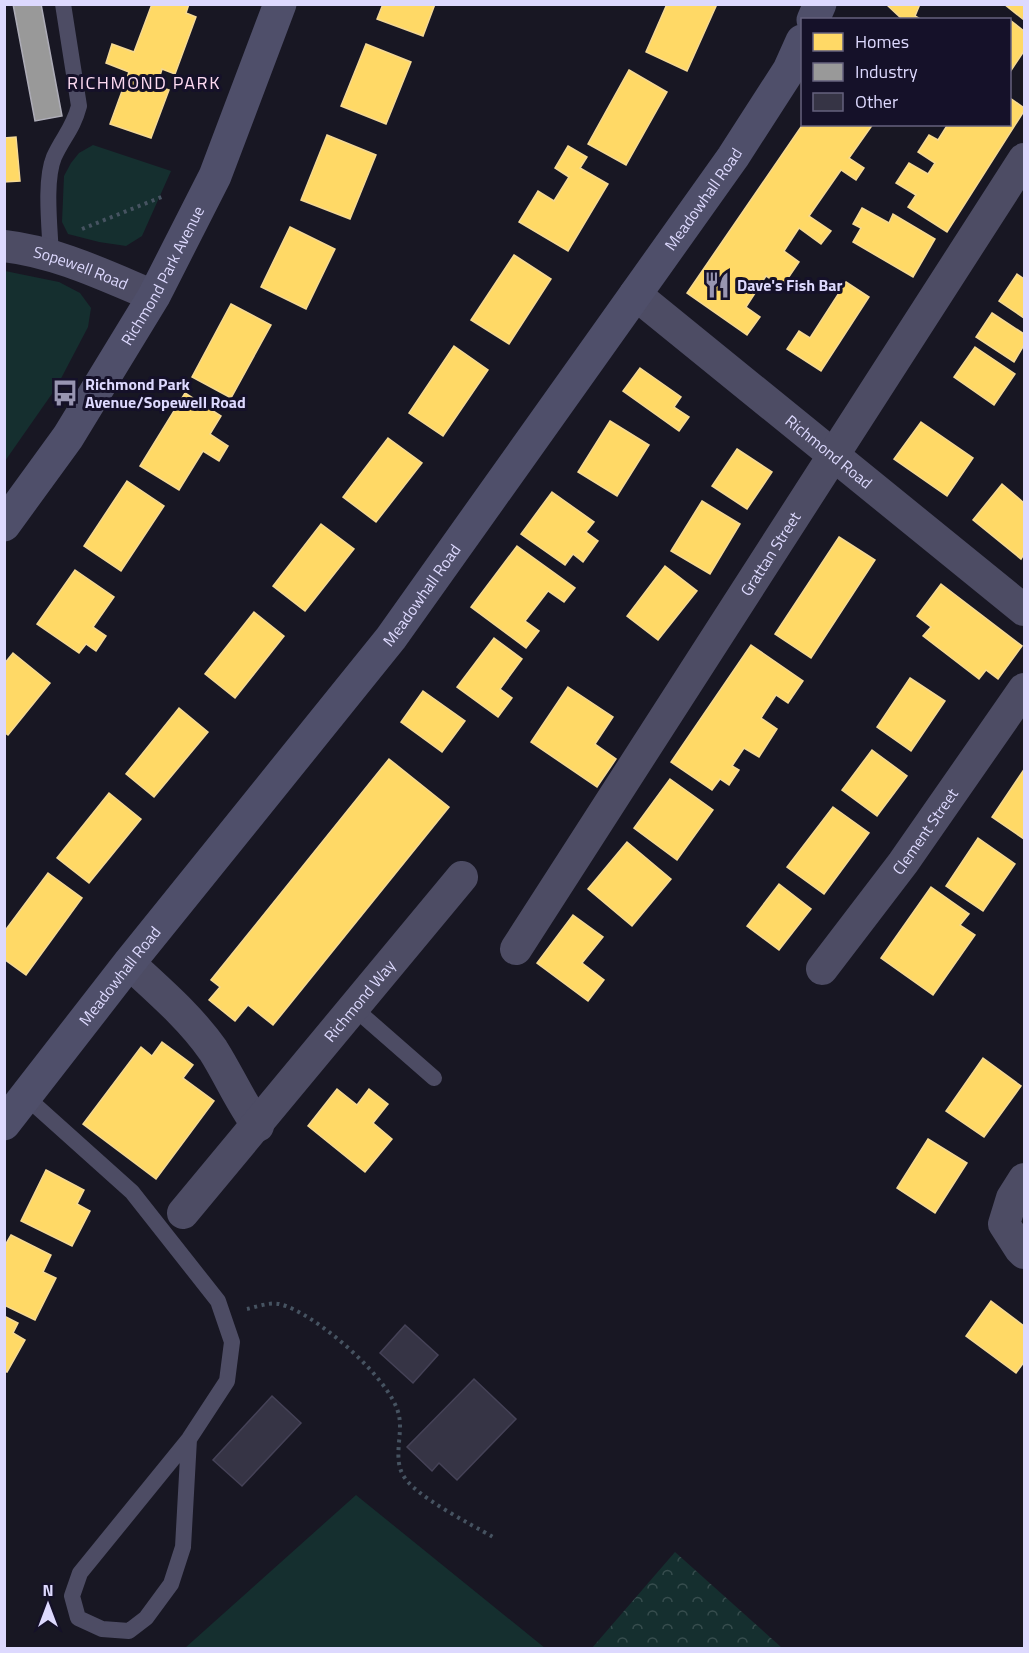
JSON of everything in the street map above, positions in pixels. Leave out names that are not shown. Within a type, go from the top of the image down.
[{"type":"street","name":"Richmond Park Avenue","points":[[4,525],[68,437],[154,297],[215,176],[280,4]]},
{"type":"street","points":[[814,18],[820,4]]},
{"type":"street","name":"Meadowhall Road","points":[[4,1124],[129,963],[391,638],[733,157],[789,70],[801,43]]},
{"type":"street","name":"Grattan Street","points":[[516,950],[1024,159]]},
{"type":"street","name":"Sopewell Road","points":[[4,246],[51,248],[73,262],[154,297]]},
{"type":"street","name":"Richmond Road","points":[[635,294],[1024,610]]},
{"type":"street","name":"Clement Street","points":[[822,969],[903,862],[1024,688]]},
{"type":"street","name":"Richmond Way","points":[[183,1213],[258,1126],[462,877]]},
{"type":"street","points":[[129,963],[199,1032],[213,1050],[242,1104],[258,1126]]},
{"type":"street","points":[[1024,1179],[1012,1198],[1004,1224],[1024,1253]]},
{"type":"lane","points":[[51,248],[49,197],[53,158],[75,123],[79,106],[63,4]]},
{"type":"lane","points":[[354,1008],[434,1078]]},
{"type":"lane","points":[[25,1096],[132,1192],[218,1301],[232,1342],[227,1381],[189,1439],[80,1573],[72,1596],[78,1618],[102,1629],[129,1631],[146,1618],[171,1584],[183,1546],[189,1439]]},
{"type":"path","points":[[51,248],[215,176]]},
{"type":"path","points":[[223,1313],[276,1303],[298,1310],[348,1347],[390,1392],[399,1416],[398,1447],[402,1475],[424,1496],[493,1537]]},
{"type":"green space","points":[[93,145],[171,171],[142,236],[126,246],[68,234],[62,222],[64,176],[79,153]]},
{"type":"green space","points":[[5,271],[59,282],[80,293],[91,308],[88,327],[56,388],[5,461]]},
{"type":"green space","points":[[356,1495],[545,1648],[185,1648]]},
{"type":"green space","points":[[675,1552],[782,1648],[592,1648]]},
{"type":"building: Homes","points":[[152,4],[189,4],[186,13],[196,17],[175,74],[162,69],[157,86],[169,90],[151,138],[110,124],[129,72],[106,63],[112,44],[134,52]]},
{"type":"building: Homes","points":[[383,4],[435,4],[423,36],[377,19]]},
{"type":"building: Homes","points":[[667,4],[717,4],[687,71],[646,52]]},
{"type":"building: Homes","points":[[886,4],[920,4],[915,16],[918,18],[901,18]]},
{"type":"building: Homes","points":[[1004,4],[1024,4],[1024,20]]},
{"type":"building: Homes","points":[[1011,21],[1024,31],[1024,51],[1011,70]]},
{"type":"building: Homes","points":[[366,44],[411,62],[386,124],[341,106]]},
{"type":"building: Homes","points":[[629,70],[667,92],[626,165],[588,144]]},
{"type":"building: Homes","points":[[1011,99],[1024,108],[947,232],[908,207],[916,195],[896,183],[909,163],[928,174],[935,163],[918,152],[929,135],[938,140],[947,126],[1011,126]]},
{"type":"building: Homes","points":[[802,126],[872,126],[849,158],[864,168],[856,180],[841,170],[809,216],[831,231],[821,244],[799,228],[784,251],[799,262],[782,287],[766,276],[746,307],[760,317],[747,335],[687,293]]},
{"type":"building: Homes","points":[[327,135],[376,155],[350,219],[301,200]]},
{"type":"building: Homes","points":[[16,137],[20,181],[4,182],[4,138]]},
{"type":"building: Homes","points":[[568,146],[587,157],[580,168],[608,184],[568,251],[519,222],[538,191],[554,201],[569,177],[555,168]]},
{"type":"building: Homes","points":[[862,208],[889,223],[893,214],[935,239],[913,277],[853,242],[861,228],[853,224]]},
{"type":"building: Homes","points":[[290,227],[335,249],[306,309],[261,287]]},
{"type":"building: Homes","points":[[514,255],[551,279],[509,344],[471,320]]},
{"type":"building: Homes","points":[[1017,274],[1024,279],[1024,318],[999,301]]},
{"type":"building: Homes","points":[[846,282],[869,297],[821,371],[787,349],[799,331],[810,338]]},
{"type":"building: Homes","points":[[231,304],[271,325],[231,398],[192,377]]},
{"type":"building: Homes","points":[[992,313],[1024,334],[1024,345],[1014,362],[976,337]]},
{"type":"building: Homes","points":[[454,346],[488,370],[443,436],[409,413]]},
{"type":"building: Homes","points":[[975,347],[1015,374],[994,405],[954,377]]},
{"type":"building: Homes","points":[[640,368],[681,397],[674,407],[689,417],[679,431],[623,391]]},
{"type":"building: Homes","points":[[185,393],[221,416],[210,434],[228,446],[219,461],[203,451],[179,490],[140,466]]},
{"type":"building: Homes","points":[[610,421],[649,445],[617,496],[578,472]]},
{"type":"building: Homes","points":[[921,422],[973,458],[947,496],[894,459]]},
{"type":"building: Homes","points":[[388,438],[422,463],[376,522],[343,497]]},
{"type":"building: Homes","points":[[737,449],[772,472],[747,509],[712,486]]},
{"type":"building: Homes","points":[[127,481],[164,506],[121,571],[84,546]]},
{"type":"building: Homes","points":[[1002,484],[1024,503],[1024,554],[1021,559],[973,520]]},
{"type":"building: Homes","points":[[552,492],[594,522],[586,532],[598,541],[583,562],[573,554],[565,565],[521,534]]},
{"type":"building: Homes","points":[[702,501],[740,524],[710,574],[671,551]]},
{"type":"building: Homes","points":[[321,524],[354,549],[305,611],[273,586]]},
{"type":"building: Homes","points":[[839,537],[875,560],[811,658],[775,634]]},
{"type":"building: Homes","points":[[517,546],[575,588],[564,602],[548,591],[525,621],[539,631],[526,648],[471,607]]},
{"type":"building: Homes","points":[[665,566],[697,591],[658,640],[627,616]]},
{"type":"building: Homes","points":[[75,570],[114,597],[93,627],[106,636],[96,651],[86,644],[79,653],[37,624]]},
{"type":"building: Homes","points":[[941,584],[1022,646],[998,679],[986,670],[979,679],[923,636],[931,627],[917,616]]},
{"type":"building: Homes","points":[[254,612],[284,636],[235,698],[205,674]]},
{"type":"building: Homes","points":[[494,638],[522,659],[500,689],[512,698],[498,717],[457,687]]},
{"type":"building: Homes","points":[[751,645],[803,681],[788,703],[776,695],[761,718],[777,729],[759,757],[744,748],[732,766],[739,770],[729,785],[720,779],[712,790],[671,762]]},
{"type":"building: Homes","points":[[13,653],[50,683],[8,735],[4,732],[4,664]]},
{"type":"building: Homes","points":[[910,678],[945,701],[911,751],[877,727]]},
{"type":"building: Homes","points":[[568,687],[613,717],[595,744],[616,759],[597,787],[531,742]]},
{"type":"building: Homes","points":[[423,691],[465,721],[442,752],[401,722]]},
{"type":"building: Homes","points":[[179,708],[208,732],[154,797],[126,774]]},
{"type":"building: Homes","points":[[872,750],[907,776],[877,816],[842,790]]},
{"type":"building: Homes","points":[[389,759],[449,807],[273,1025],[248,1005],[235,1021],[209,1000],[220,987],[211,980]]},
{"type":"building: Homes","points":[[1024,772],[1024,839],[992,817]]},
{"type":"building: Homes","points":[[670,779],[713,810],[677,860],[634,828]]},
{"type":"building: Homes","points":[[109,793],[141,819],[89,883],[57,858]]},
{"type":"building: Homes","points":[[833,807],[869,833],[824,894],[787,867]]},
{"type":"building: Homes","points":[[978,838],[1015,864],[983,911],[946,886]]},
{"type":"building: Homes","points":[[627,842],[671,879],[632,926],[588,889]]},
{"type":"building: Homes","points":[[48,873],[82,898],[26,975],[4,959],[4,932]]},
{"type":"building: Homes","points":[[779,884],[811,909],[779,950],[747,926]]},
{"type":"building: Homes","points":[[931,887],[969,914],[960,925],[975,935],[933,995],[881,958]]},
{"type":"building: Homes","points":[[573,915],[603,937],[582,963],[604,980],[588,1001],[537,963]]},
{"type":"building: Homes","points":[[162,1042],[193,1065],[183,1078],[214,1101],[156,1179],[83,1124],[141,1047],[152,1056]]},
{"type":"building: Homes","points":[[983,1058],[1021,1086],[984,1137],[946,1111]]},
{"type":"building: Homes","points":[[337,1089],[357,1105],[369,1089],[388,1104],[373,1123],[392,1139],[365,1172],[308,1126]]},
{"type":"building: Homes","points":[[928,1139],[967,1163],[935,1213],[897,1188]]},
{"type":"building: Homes","points":[[46,1170],[84,1190],[77,1204],[90,1211],[72,1246],[21,1221]]},
{"type":"building: Homes","points":[[11,1235],[51,1255],[43,1272],[56,1278],[35,1320],[4,1305],[4,1247]]},
{"type":"building: Homes","points":[[991,1301],[1024,1326],[1024,1362],[1016,1373],[966,1336]]},
{"type":"building: Homes","points":[[4,1316],[18,1323],[13,1333],[25,1340],[7,1372],[4,1371]]},
{"type":"building: Industry","points":[[13,4],[41,4],[62,116],[35,121]]},
{"type":"building: Other","points":[[405,1325],[438,1355],[413,1383],[380,1353]]},
{"type":"building: Other","points":[[474,1379],[516,1419],[457,1480],[439,1463],[432,1471],[407,1447]]},
{"type":"building: Other","points":[[272,1396],[301,1423],[242,1486],[213,1460]]},
{"type":"place","name":"Dave's Fish Bar","points":[[717,285]]},
{"type":"place","name":"Richmond Park Avenue/Sopewell Road","points":[[65,393]]},
{"type":"district","name":"RICHMOND PARK","points":[[144,83]]}]
